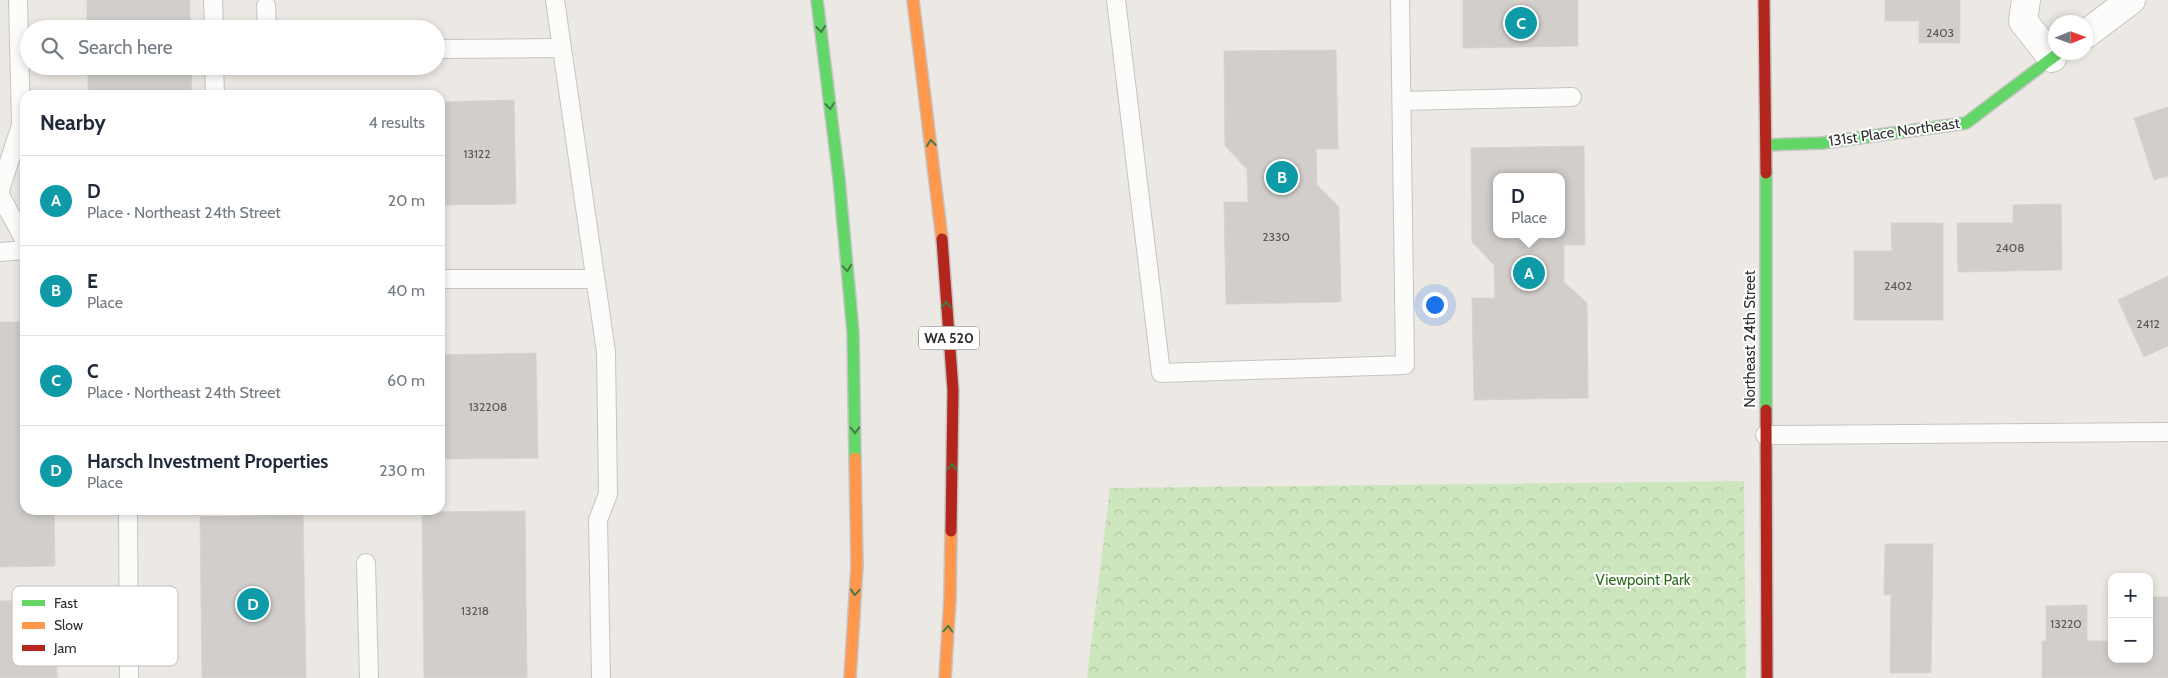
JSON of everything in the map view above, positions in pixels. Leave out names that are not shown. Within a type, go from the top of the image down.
[{"type":"main road","points":[[817,0],[839,179],[853,332],[857,566],[850,678]]},
{"type":"main road","name":"WA 520","points":[[913,0],[940,216],[953,390],[950,598],[945,678]]},
{"type":"main road","name":"Northeast 24th Street","points":[[1764,0],[1766,145],[1766,678]]},
{"type":"main road","name":"131st Place Northeast","points":[[1766,145],[1822,143],[1966,123],[2049,60]]},
{"type":"street","points":[[2026,0],[2023,21],[2048,47]]},
{"type":"street","points":[[2093,29],[2131,0]]},
{"type":"lane","points":[[18,0],[20,90]]},
{"type":"lane","points":[[213,0],[214,20]]},
{"type":"lane","points":[[555,0],[560,48],[606,352],[608,494],[598,520],[601,678]]},
{"type":"lane","points":[[1116,0],[1161,373],[1405,365],[1403,101],[1400,0]]},
{"type":"lane","points":[[266,6],[267,20]]},
{"type":"lane","points":[[445,49],[560,48]]},
{"type":"lane","points":[[214,75],[215,90]]},
{"type":"lane","points":[[1403,101],[1572,97]]},
{"type":"lane","points":[[0,190],[20,127]]},
{"type":"lane","points":[[0,195],[20,232]]},
{"type":"lane","points":[[0,252],[20,250]]},
{"type":"lane","points":[[445,279],[595,278]]},
{"type":"lane","points":[[1765,435],[2168,432]]},
{"type":"lane","points":[[128,515],[128,586]]},
{"type":"lane","points":[[366,562],[369,678]]},
{"type":"green space","name":"Viewpoint Park","points":[[1744,481],[1746,678],[1087,678],[1110,488]]},
{"type":"building","points":[[87,0],[190,0],[190,20],[87,20]]},
{"type":"building","points":[[1463,0],[1578,0],[1578,46],[1463,48]]},
{"type":"building","points":[[1885,0],[1960,0],[1960,43],[1919,43],[1919,21],[1885,21]]},
{"type":"building","points":[[1336,50],[1338,149],[1316,149],[1317,185],[1339,207],[1341,302],[1226,304],[1224,202],[1248,202],[1247,169],[1225,146],[1224,51]]},
{"type":"building","points":[[88,75],[191,75],[192,90],[88,90]]},
{"type":"building","points":[[514,100],[516,204],[445,205],[445,102]]},
{"type":"building","points":[[2168,107],[2168,176],[2154,180],[2134,118]]},
{"type":"building","points":[[1584,146],[1585,245],[1564,245],[1564,282],[1587,303],[1588,398],[1474,400],[1472,298],[1495,298],[1494,265],[1472,242],[1471,148]]},
{"type":"building","points":[[2061,204],[2062,270],[1958,272],[1957,223],[2013,223],[2013,205]]},
{"type":"building","points":[[1891,223],[1943,223],[1943,320],[1854,320],[1854,251],[1892,251]]},
{"type":"building","points":[[2168,276],[2168,346],[2144,357],[2118,300]]},
{"type":"building","points":[[0,322],[20,322],[20,515],[54,515],[55,566],[0,567]]},
{"type":"building","points":[[536,353],[538,458],[445,459],[445,355]]},
{"type":"building","points":[[525,511],[527,678],[424,678],[422,515],[445,515],[445,512]]},
{"type":"building","points":[[303,515],[306,678],[202,678],[200,517]]},
{"type":"building","points":[[1885,544],[1933,544],[1931,673],[1890,673],[1891,595],[1884,595]]},
{"type":"building","points":[[2153,597],[2168,597],[2168,678],[2042,678],[2042,641],[2046,641],[2046,606],[2087,605],[2087,641],[2108,641],[2108,663],[2153,663]]},
{"type":"building","points":[[0,601],[12,601],[12,666],[57,666],[57,678],[0,678]]},
{"type":"traffic: fast","points":[[817,0],[839,179],[853,332],[855,458]]},
{"type":"traffic: fast","points":[[1766,145],[1822,143],[1966,123],[2049,60]]},
{"type":"traffic: fast","points":[[1766,173],[1766,410]]},
{"type":"traffic: slow","points":[[913,0],[942,239]]},
{"type":"traffic: slow","points":[[850,678],[857,566],[855,458]]},
{"type":"traffic: slow","points":[[945,678],[950,598],[951,531]]},
{"type":"traffic: jam","points":[[1764,0],[1766,173]]},
{"type":"traffic: jam","points":[[942,239],[953,390],[951,531]]},
{"type":"traffic: jam","points":[[1766,410],[1767,678]]},
{"type":"place","name":"C","points":[[1521,23]]},
{"type":"place","name":"E","points":[[1282,177]]},
{"type":"place","name":"D","points":[[1529,273]]},
{"type":"place","name":"Harsch Investment Properties","points":[[253,604]]}]
